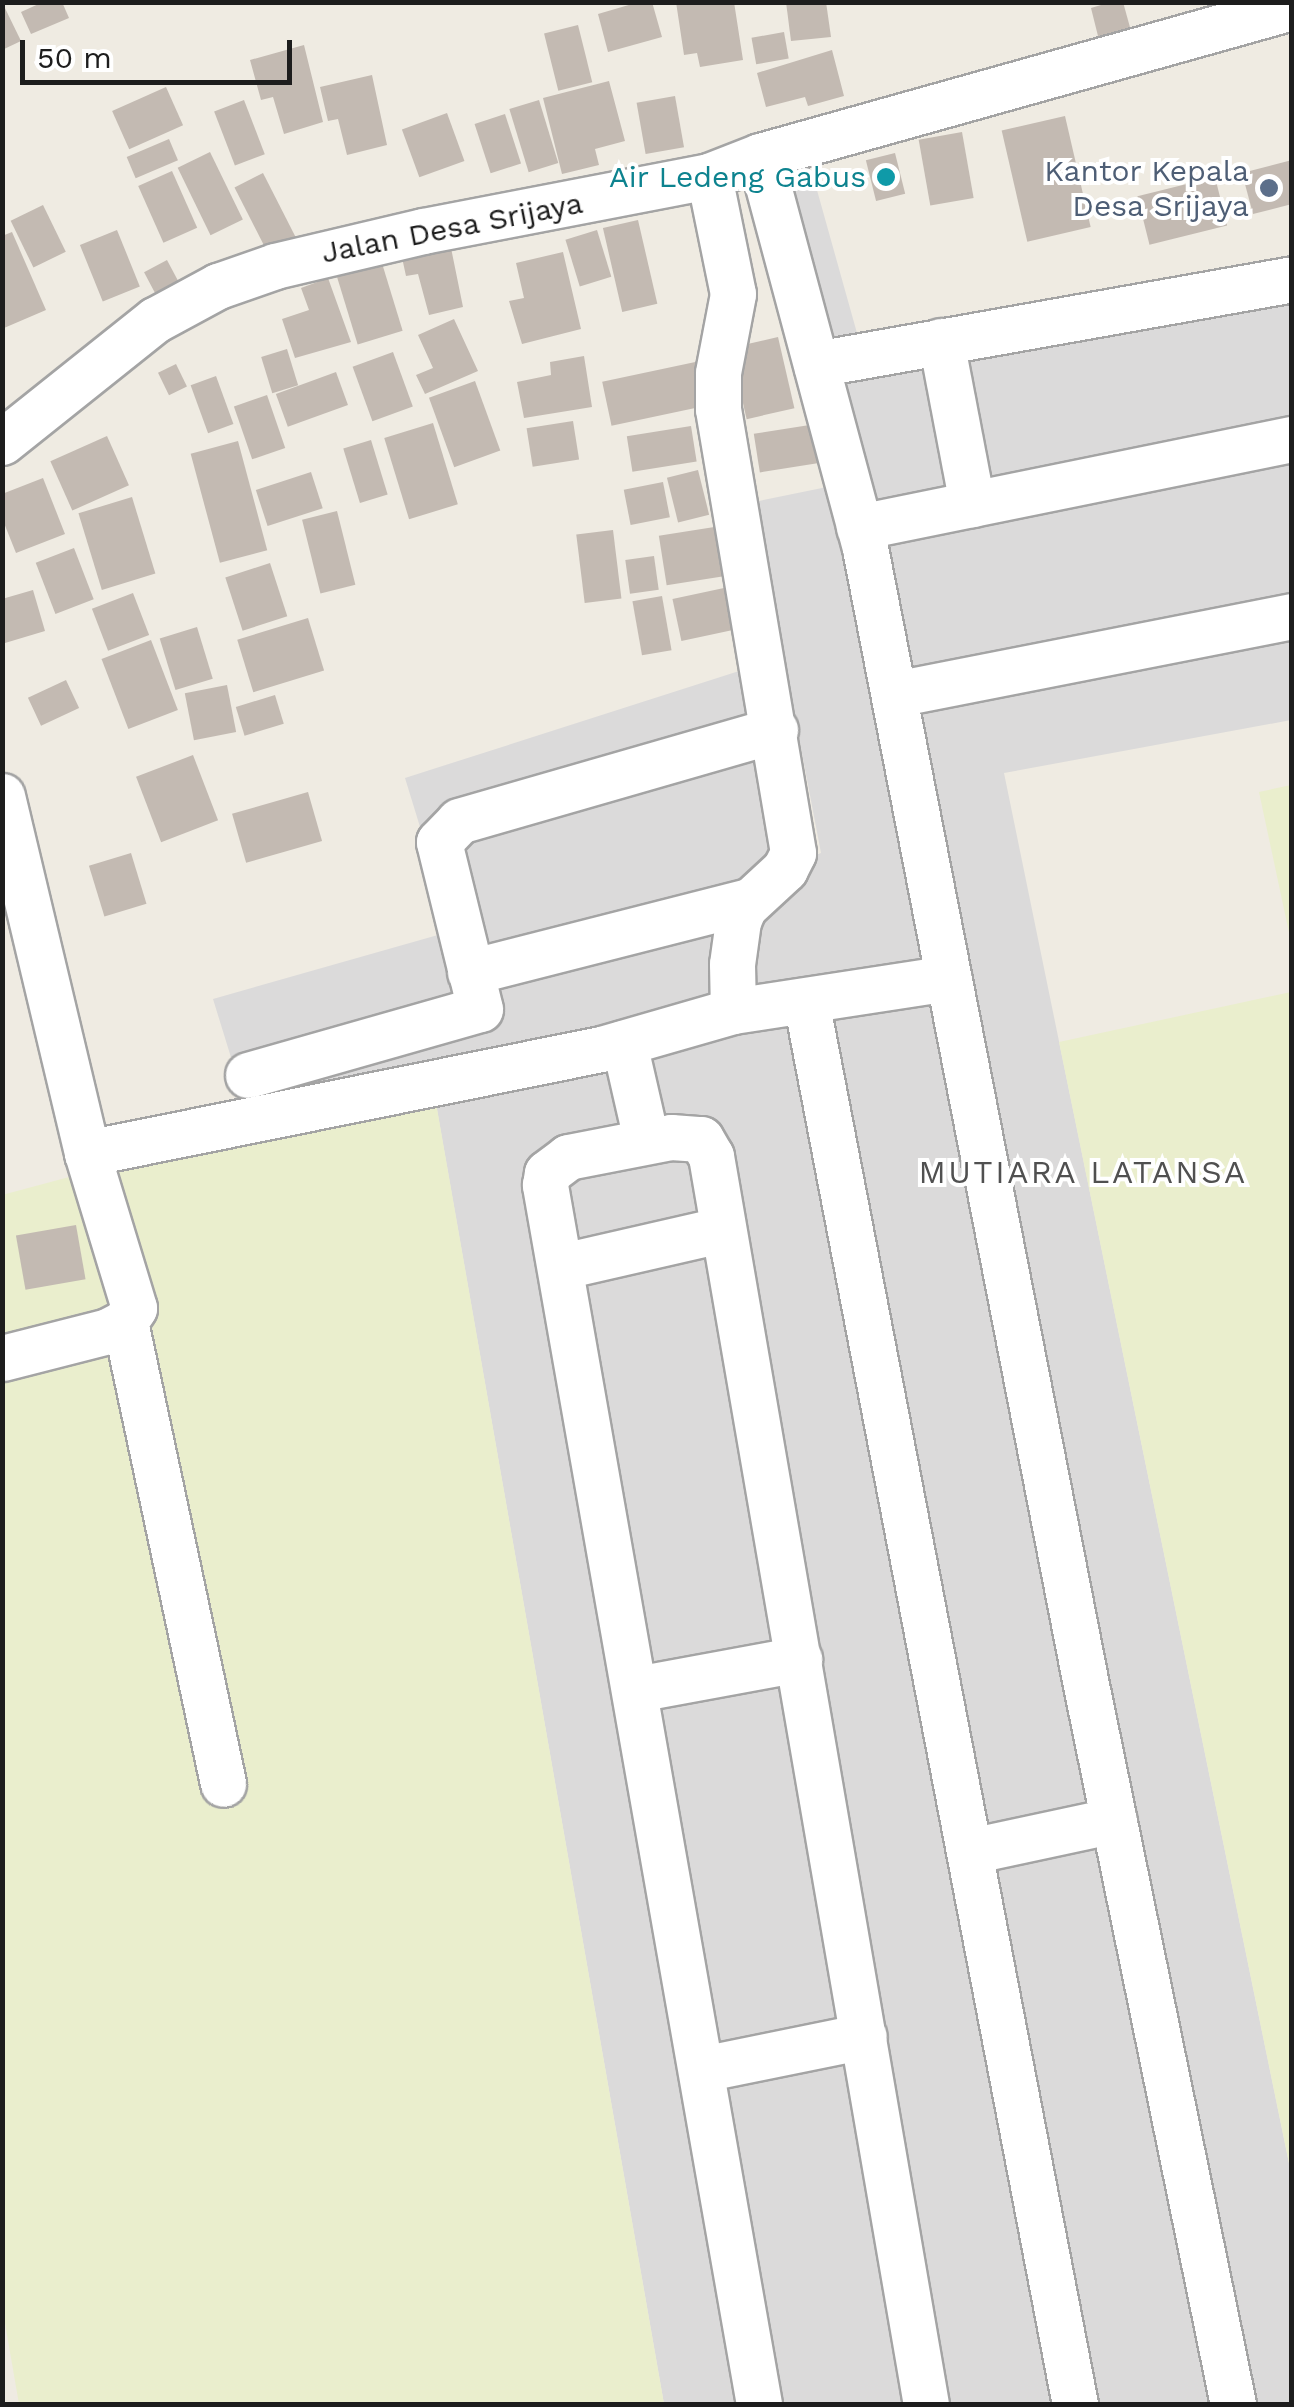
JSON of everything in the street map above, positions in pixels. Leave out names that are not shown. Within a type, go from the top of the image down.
[{"type":"street","name":"Jalan Desa Srijaya","points":[[2,442],[155,320],[218,286],[335,250],[709,176],[760,156],[1292,7]]},
{"type":"street","points":[[760,156],[860,527],[1114,1820],[1234,2404]]},
{"type":"street","points":[[709,176],[733,294],[718,373],[718,409],[793,853],[785,869],[749,902],[736,935],[732,1011]]},
{"type":"street","points":[[816,364],[1292,279]]},
{"type":"street","points":[[941,341],[972,504]]},
{"type":"street","points":[[860,527],[1292,440]]},
{"type":"street","points":[[894,694],[1292,616]]},
{"type":"street","points":[[248,1075],[480,1009],[439,842],[458,821],[775,730]]},
{"type":"street","points":[[2,796],[87,1153],[134,1301],[126,1322],[224,1784]]},
{"type":"street","points":[[470,972],[749,902]]},
{"type":"street","points":[[87,1153],[613,1046],[732,1011],[948,978]]},
{"type":"street","points":[[806,1002],[1075,2404]]},
{"type":"street","points":[[613,1046],[634,1141]]},
{"type":"street","points":[[758,2404],[563,1266],[545,1184],[547,1173],[568,1156],[634,1141],[701,1139],[711,1156],[720,1230],[799,1659],[926,2404]]},
{"type":"street","points":[[563,1266],[720,1230]]},
{"type":"street","points":[[2,1358],[126,1322]]},
{"type":"street","points":[[636,1689],[799,1659]]},
{"type":"street","points":[[970,1851],[1114,1820]]},
{"type":"street","points":[[702,2070],[864,2036]]},
{"type":"shaded area","name":"MUTIARA LATANSA","points":[[815,183],[862,351],[1291,274],[1291,720],[1004,773],[1291,2173],[1291,2404],[664,2404],[432,1081],[250,1119],[213,999],[452,931],[405,778],[761,664],[792,864],[821,853],[754,502],[827,487],[757,189]]},
{"type":"green space","points":[[1292,785],[1291,942],[1259,792]]},
{"type":"green space","points":[[1292,992],[1291,2173],[1059,1042]]},
{"type":"green space","points":[[432,1080],[664,2404],[19,2404],[2,2306],[2,1195]]},
{"type":"building","points":[[2,2],[21,41],[2,50]]},
{"type":"building","points":[[43,2],[62,2],[69,18],[31,34],[21,12]]},
{"type":"building","points":[[652,2],[662,37],[608,52],[598,14]]},
{"type":"building","points":[[676,2],[734,2],[743,60],[700,67],[697,53],[684,55]]},
{"type":"building","points":[[786,2],[826,2],[831,37],[791,41]]},
{"type":"building","points":[[1123,2],[1131,31],[1099,40],[1091,8]]},
{"type":"building","points":[[578,25],[592,82],[558,91],[544,33]]},
{"type":"building","points":[[784,32],[789,59],[756,64],[752,38]]},
{"type":"building","points":[[304,45],[323,122],[284,134],[273,97],[261,100],[250,60]]},
{"type":"building","points":[[832,50],[844,96],[808,106],[805,97],[766,107],[757,73]]},
{"type":"building","points":[[372,75],[387,145],[347,155],[338,119],[328,121],[320,87]]},
{"type":"building","points":[[609,81],[625,141],[595,149],[599,165],[562,174],[543,98]]},
{"type":"building","points":[[166,87],[183,125],[129,149],[112,111]]},
{"type":"building","points":[[675,96],[684,147],[646,154],[637,103]]},
{"type":"building","points":[[244,100],[265,154],[235,166],[214,111]]},
{"type":"building","points":[[539,100],[558,163],[529,172],[509,109]]},
{"type":"building","points":[[447,113],[464,161],[419,177],[402,129]]},
{"type":"building","points":[[505,114],[521,163],[491,173],[475,124]]},
{"type":"building","points":[[1065,116],[1091,227],[1027,242],[1002,131]]},
{"type":"building","points":[[962,132],[974,198],[930,206],[919,140]]},
{"type":"building","points":[[169,139],[178,160],[136,178],[127,157]]},
{"type":"building","points":[[210,152],[243,219],[211,235],[178,168]]},
{"type":"building","name":"Air Ledeng Gabus","points":[[895,153],[905,194],[876,201],[866,160]]},
{"type":"building","name":"Kantor Kepala Desa Srijaya","points":[[1292,160],[1292,204],[1253,214],[1242,173]]},
{"type":"building","points":[[172,171],[197,228],[163,243],[138,186]]},
{"type":"building","points":[[263,173],[297,239],[268,253],[234,188]]},
{"type":"building","points":[[1215,177],[1227,226],[1149,245],[1137,196]]},
{"type":"building","points":[[43,205],[66,252],[33,268],[11,221]]},
{"type":"building","points":[[638,220],[657,304],[622,312],[603,228]]},
{"type":"building","points":[[117,230],[140,287],[103,302],[80,245]]},
{"type":"building","points":[[597,230],[611,277],[580,287],[565,240]]},
{"type":"building","points":[[12,232],[46,310],[4,328],[2,236]]},
{"type":"building","points":[[450,243],[463,307],[429,315],[418,274],[406,276],[401,253]]},
{"type":"building","points":[[563,252],[581,329],[522,344],[509,301],[524,298],[516,263]]},
{"type":"building","points":[[167,260],[179,283],[156,295],[144,272]]},
{"type":"building","points":[[381,260],[403,331],[358,345],[336,274]]},
{"type":"building","points":[[328,278],[351,342],[295,358],[282,319],[309,310],[301,288]]},
{"type":"building","points":[[454,319],[478,371],[425,394],[416,375],[433,368],[418,335]]},
{"type":"building","points":[[778,337],[794,408],[747,419],[730,348]]},
{"type":"building","points":[[287,349],[298,385],[272,393],[261,357]]},
{"type":"building","points":[[393,352],[413,407],[372,421],[353,367]]},
{"type":"building","points":[[584,356],[592,407],[524,418],[517,382],[551,375],[550,362]]},
{"type":"building","points":[[700,361],[709,405],[612,426],[602,382]]},
{"type":"building","points":[[176,364],[187,386],[169,395],[158,373]]},
{"type":"building","points":[[336,372],[348,405],[288,427],[276,394]]},
{"type":"building","points":[[216,376],[233,424],[208,433],[191,385]]},
{"type":"building","points":[[475,381],[500,451],[454,467],[429,398]]},
{"type":"building","points":[[267,395],[285,448],[252,459],[234,406]]},
{"type":"building","points":[[573,421],[579,460],[533,467],[527,428]]},
{"type":"building","points":[[433,423],[458,504],[409,519],[384,438]]},
{"type":"building","points":[[816,424],[822,463],[760,472],[754,434]]},
{"type":"building","points":[[691,426],[697,462],[632,472],[627,436]]},
{"type":"building","points":[[107,436],[129,485],[72,511],[50,461]]},
{"type":"building","points":[[371,440],[388,495],[360,503],[343,448]]},
{"type":"building","points":[[238,441],[267,550],[220,563],[191,454]]},
{"type":"building","points":[[698,470],[709,515],[678,522],[667,478]]},
{"type":"building","points":[[311,472],[323,508],[268,526],[256,490]]},
{"type":"building","points":[[43,478],[65,534],[16,553],[2,518],[2,494]]},
{"type":"building","points":[[663,482],[670,517],[631,525],[624,490]]},
{"type":"building","points":[[132,497],[155,574],[102,590],[78,513]]},
{"type":"building","points":[[337,511],[355,585],[320,593],[302,520]]},
{"type":"building","points":[[727,525],[735,574],[667,585],[659,536]]},
{"type":"building","points":[[613,530],[621,598],[585,603],[576,535]]},
{"type":"building","points":[[74,548],[94,599],[55,614],[36,563]]},
{"type":"building","points":[[654,556],[659,590],[630,594],[625,560]]},
{"type":"building","points":[[270,563],[287,616],[243,631],[225,578]]},
{"type":"building","points":[[738,585],[747,627],[681,641],[672,599]]},
{"type":"building","points":[[33,590],[45,631],[5,643],[2,599]]},
{"type":"building","points":[[133,593],[149,635],[108,651],[92,609]]},
{"type":"building","points":[[662,596],[672,650],[642,655],[632,601]]},
{"type":"building","points":[[308,618],[324,671],[253,692],[237,640]]},
{"type":"building","points":[[197,627],[213,679],[175,690],[160,638]]},
{"type":"building","points":[[151,640],[178,710],[128,729],[102,659]]},
{"type":"building","points":[[66,680],[79,708],[41,726],[28,698]]},
{"type":"building","points":[[227,685],[236,732],[194,740],[185,693]]},
{"type":"building","points":[[275,695],[284,724],[245,736],[236,707]]},
{"type":"building","points":[[193,755],[218,820],[161,842],[136,777]]},
{"type":"building","points":[[308,792],[322,841],[246,863],[232,814]]},
{"type":"building","points":[[131,853],[146,904],[104,917],[89,866]]},
{"type":"building","points":[[76,1225],[86,1279],[25,1290],[16,1236]]},
{"type":"place","name":"Air Ledeng Gabus","points":[[886,177]]},
{"type":"place","name":"Kantor Kepala Desa Srijaya","points":[[1269,188]]},
{"type":"district","name":"MUTIARA LATANSA","points":[[1083,1172]]}]
